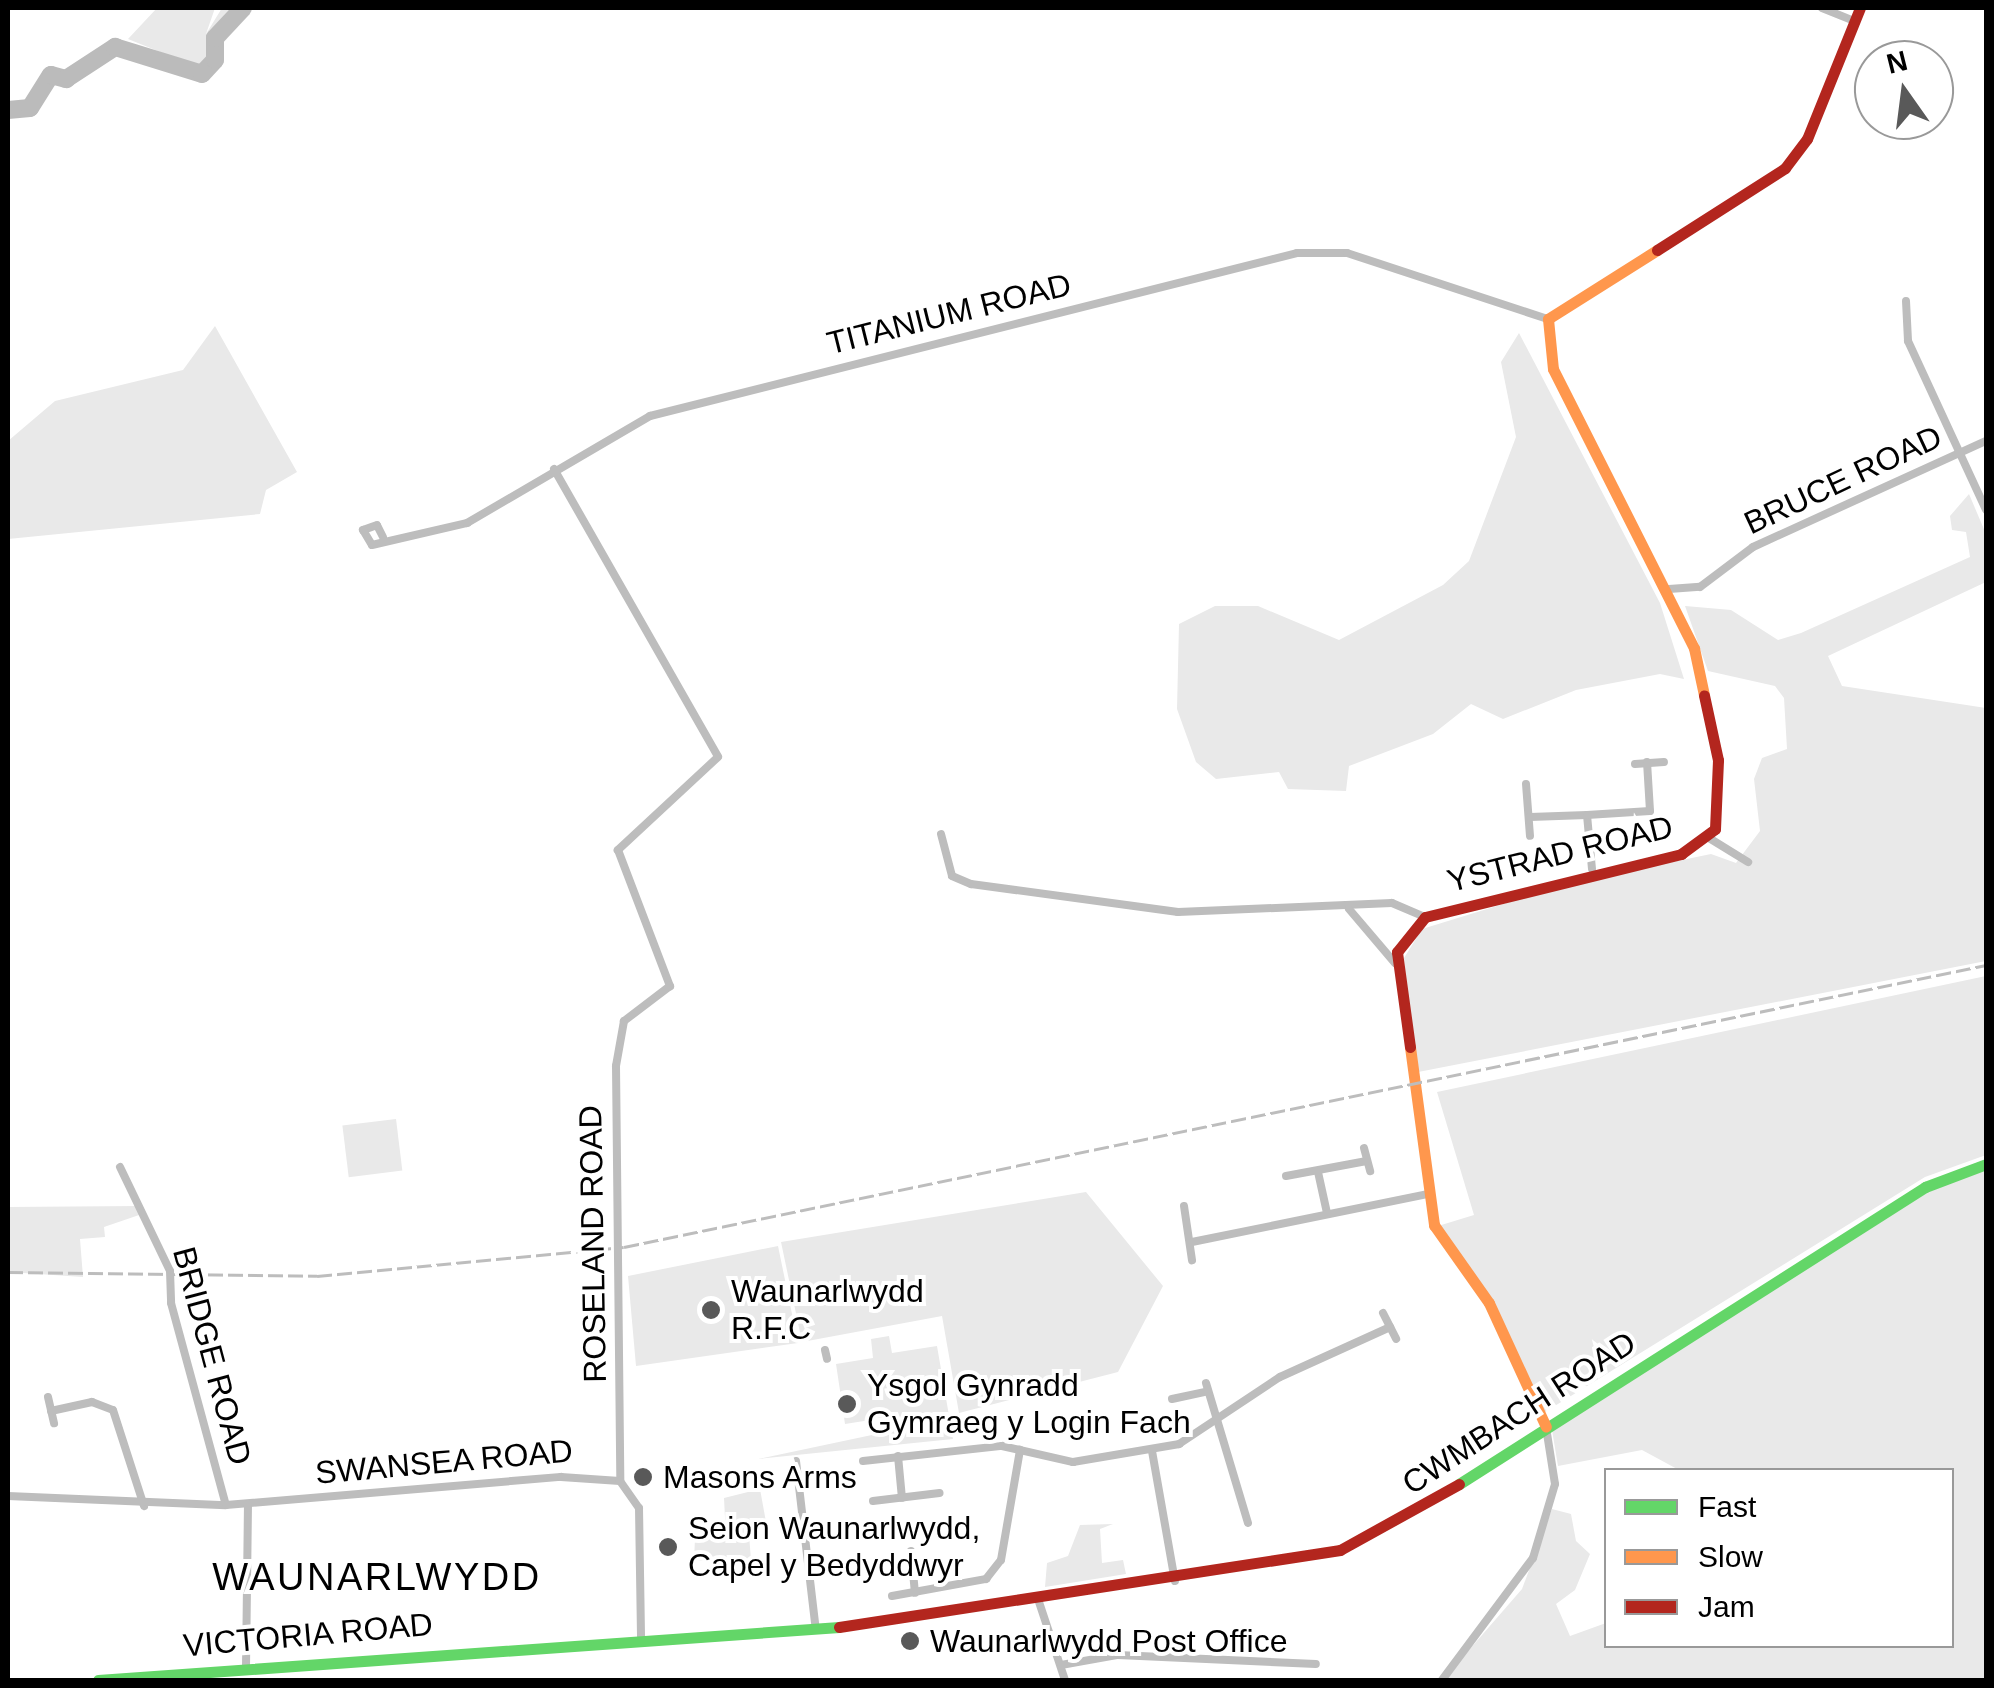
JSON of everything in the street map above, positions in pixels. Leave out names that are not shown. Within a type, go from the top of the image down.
[{"type":"main road","points":[[1548,319],[1784,168],[1807,139],[1860,8]]},
{"type":"main road","name":"YSTRAD ROAD","points":[[1395,963],[1406,933],[1424,916],[1592,868],[1682,854],[1709,838],[1723,804],[1699,664],[1670,589],[1553,369],[1548,319]]},
{"type":"main road","points":[[1395,963],[1434,1225],[1489,1303],[1546,1426]]},
{"type":"main road","name":"CWMBACH ROAD","points":[[1040,1602],[1174,1581],[1362,1544],[1926,1187],[1986,1164]]},
{"type":"main road","points":[[641,1638],[816,1630],[1040,1602]]},
{"type":"main road","name":"VICTORIA ROAD","points":[[98,1680],[641,1638]]},
{"type":"street","points":[[1822,8],[1855,21]]},
{"type":"street","name":"TITANIUM ROAD","points":[[383,536],[456,528],[650,416],[1297,253],[1347,253],[1548,319]]},
{"type":"street","points":[[1906,301],[1908,341],[1986,510]]},
{"type":"street","name":"BRUCE ROAD","points":[[1670,589],[1700,587],[1752,546],[1986,441]]},
{"type":"street","name":"ROSELAND ROAD","points":[[554,469],[718,757],[618,850],[670,986],[635,1012],[616,1066],[620,1481]]},
{"type":"street","points":[[1646,762],[1650,810]]},
{"type":"street","points":[[1635,764],[1664,762]]},
{"type":"street","points":[[1526,784],[1530,836]]},
{"type":"street","points":[[1530,817],[1662,810]]},
{"type":"street","points":[[1587,816],[1592,868]]},
{"type":"street","points":[[942,834],[952,876],[971,884],[1178,912],[1349,909],[1392,903],[1424,916]]},
{"type":"street","points":[[1709,838],[1748,862]]},
{"type":"street","points":[[1349,909],[1395,963]]},
{"type":"street","points":[[1364,1148],[1370,1171]]},
{"type":"street","points":[[1286,1176],[1368,1161]]},
{"type":"street","name":"BRIDGE ROAD","points":[[120,1167],[170,1271],[171,1303],[226,1505]]},
{"type":"street","points":[[1318,1172],[1327,1212]]},
{"type":"street","points":[[1192,1242],[1427,1194]]},
{"type":"street","points":[[1184,1206],[1192,1260]]},
{"type":"street","points":[[1383,1313],[1396,1339]]},
{"type":"street","points":[[863,1461],[1020,1450],[1074,1462],[1152,1451],[1214,1427],[1280,1377],[1390,1327]]},
{"type":"street","points":[[1172,1399],[1206,1387],[1214,1427],[1248,1523]]},
{"type":"street","points":[[48,1397],[54,1423]]},
{"type":"street","points":[[51,1411],[92,1402],[112,1410],[144,1506]]},
{"type":"street","points":[[1442,1680],[1532,1558],[1555,1484],[1546,1426]]},
{"type":"street","points":[[892,1596],[970,1585],[1001,1560],[1020,1450]]},
{"type":"street","points":[[1152,1451],[1174,1581]]},
{"type":"street","points":[[898,1456],[902,1498]]},
{"type":"street","points":[[796,1460],[793,1472],[816,1630]]},
{"type":"street","name":"SWANSEA ROAD","points":[[8,1496],[144,1506],[226,1505],[560,1477],[620,1481],[639,1508],[641,1638]]},
{"type":"street","points":[[873,1501],[940,1493]]},
{"type":"street","points":[[246,1667],[248,1504]]},
{"type":"street","points":[[1246,1512],[1260,1510]]},
{"type":"street","points":[[911,1551],[915,1593]]},
{"type":"street","points":[[1040,1602],[1065,1680]]},
{"type":"street","points":[[1061,1665],[1118,1656],[1305,1660],[1316,1664]]},
{"type":"shaded area","points":[[157,8],[215,8],[206,34],[222,8],[232,8],[200,68],[128,39]]},
{"type":"shaded area","points":[[215,326],[297,472],[266,490],[260,514],[8,539],[8,441],[55,401],[183,370]]},
{"type":"shaded area","points":[[1519,333],[1660,603],[1684,679],[1660,674],[1576,690],[1503,719],[1471,704],[1433,734],[1349,766],[1346,791],[1288,789],[1279,772],[1216,779],[1196,762],[1177,709],[1179,624],[1215,606],[1258,606],[1339,640],[1443,585],[1469,561],[1516,437],[1501,362]]},
{"type":"shaded area","points":[[1969,494],[1986,534],[1986,582],[1828,656],[1842,686],[1986,708],[1986,961],[1413,1073],[1404,958],[1422,929],[1571,883],[1711,854],[1736,863],[1760,831],[1754,779],[1762,758],[1787,749],[1784,698],[1775,686],[1708,671],[1685,606],[1731,610],[1778,640],[1801,633],[1970,557],[1966,532],[1952,530],[1950,516]]},
{"type":"shaded area","points":[[1986,976],[1986,1155],[1925,1177],[1545,1412],[1490,1301],[1438,1226],[1474,1215],[1437,1092]]},
{"type":"shaded area","points":[[396,1119],[402,1171],[349,1177],[342,1126]]},
{"type":"shaded area","points":[[1986,1169],[1986,1680],[1443,1680],[1522,1589],[1552,1509],[1571,1514],[1576,1541],[1590,1554],[1575,1590],[1556,1604],[1570,1636],[1604,1624],[1604,1648],[1954,1648],[1954,1468],[1675,1468],[1642,1450],[1558,1466],[1552,1430],[1928,1191]]},
{"type":"shaded area","points":[[1086,1192],[1163,1286],[1118,1372],[959,1413],[942,1316],[802,1342],[781,1242]]},
{"type":"shaded area","points":[[139,1206],[142,1214],[104,1227],[105,1237],[80,1239],[83,1277],[8,1272],[8,1207]]},
{"type":"shaded area","name":"Waunarlwydd R.F.C","points":[[778,1246],[798,1343],[636,1366],[628,1276]]},
{"type":"shaded area","points":[[889,1336],[892,1353],[937,1346],[953,1439],[758,1459],[886,1432],[883,1418],[845,1424],[836,1364],[873,1358],[871,1339]]},
{"type":"shaded area","points":[[760,1489],[766,1522],[748,1522],[751,1560],[694,1561],[695,1538],[726,1538],[724,1498]]},
{"type":"shaded area","points":[[1113,1524],[1100,1529],[1102,1563],[1123,1560],[1126,1574],[1045,1587],[1047,1563],[1068,1556],[1080,1525]]},
{"type":"waterway","points":[[8,110],[30,108],[51,75],[66,79],[115,47],[202,74],[215,60],[215,38],[243,8]]},
{"type":"railway","points":[[8,1272],[317,1276],[624,1247],[1986,965]]},
{"type":"traffic: fast","points":[[1459,1484],[1925,1187],[1986,1164]]},
{"type":"traffic: fast","points":[[98,1680],[839,1627]]},
{"type":"traffic: slow","points":[[1657,250],[1548,319],[1553,369],[1694,648],[1704,695]]},
{"type":"traffic: slow","points":[[1410,1047],[1434,1225],[1489,1303],[1546,1427]]},
{"type":"traffic: jam","points":[[1657,250],[1785,168],[1807,139],[1860,8]]},
{"type":"traffic: jam","points":[[1410,1047],[1397,952],[1425,917],[1681,854],[1715,829],[1718,760],[1704,695]]},
{"type":"traffic: jam","points":[[839,1627],[1340,1550],[1459,1484]]},
{"type":"place","name":"Waunarlwydd R.F.C","points":[[711,1310]]},
{"type":"place","name":"Ysgol Gynradd Gymraeg y Login Fach","points":[[847,1404]]},
{"type":"place","name":"Masons Arms","points":[[643,1477]]},
{"type":"place","name":"Seion Waunarlwydd, Capel y Bedyddwyr","points":[[668,1547]]},
{"type":"place","name":"Waunarlwydd Post Office","points":[[910,1641]]},
{"type":"district","name":"WAUNARLWYDD","points":[[377,1578]]}]
